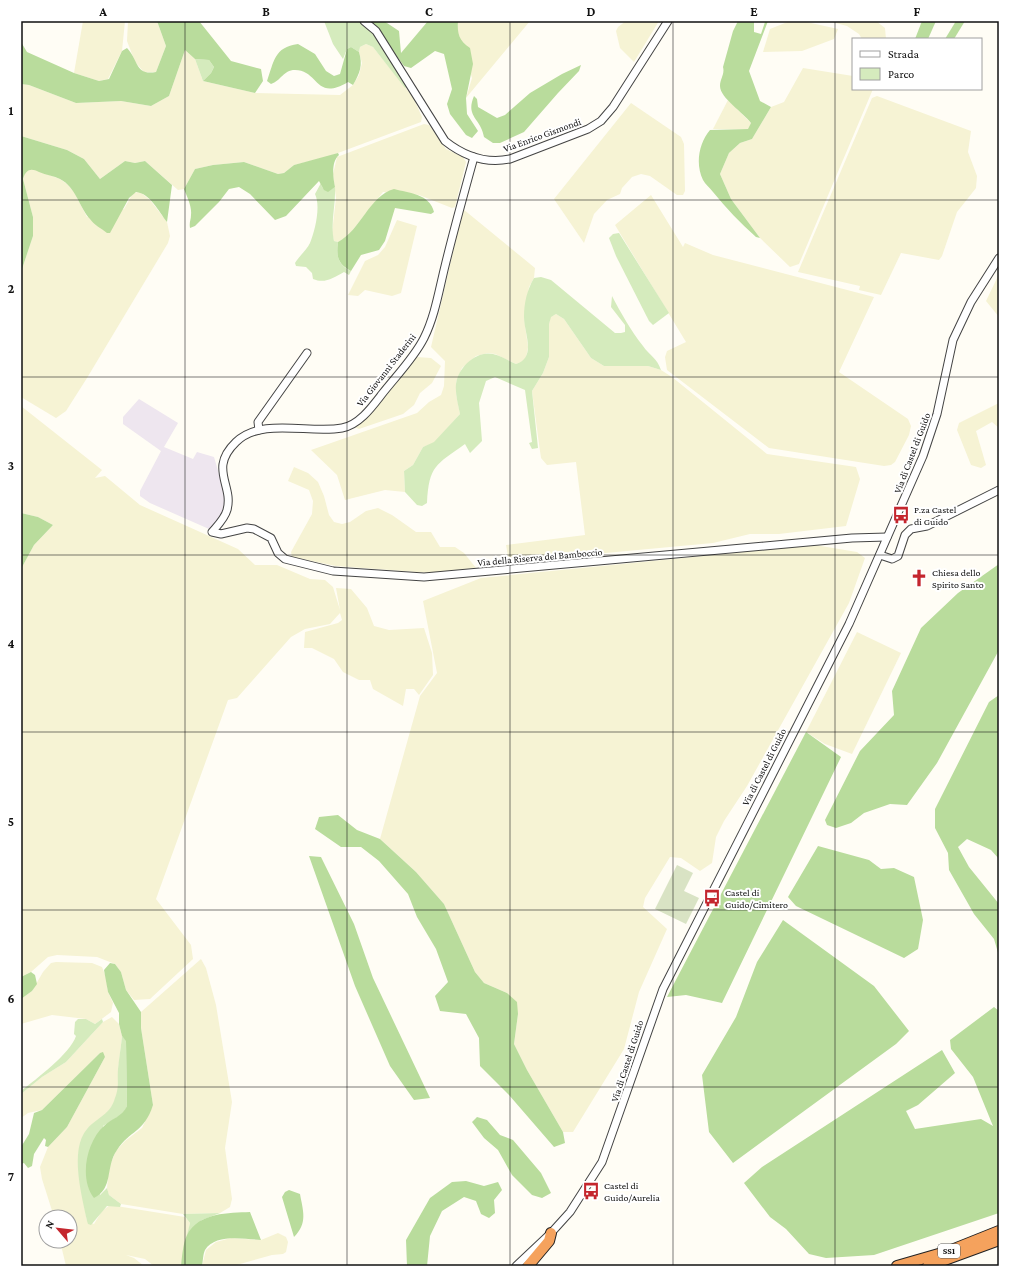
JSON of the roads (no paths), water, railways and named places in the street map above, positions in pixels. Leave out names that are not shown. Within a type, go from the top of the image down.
[{"type":"highway","name":"SS1","points":[[897,1266],[948,1251],[999,1231]]},
{"type":"highway","points":[[528,1266],[549,1241],[551,1233]]},
{"type":"highway","name":"SS1","points":[[928,1266],[999,1240]]},
{"type":"street","name":"Via Enrico Gismondi","points":[[364,21],[376,31],[445,141],[453,147],[474,157],[492,161],[510,159],[588,129],[599,123],[611,110],[668,21]]},
{"type":"street","name":"Via Giovanni Staderini","points":[[212,532],[224,516],[228,507],[228,499],[222,471],[226,455],[233,445],[242,437],[259,430],[344,428],[361,418],[417,349],[426,332],[436,302],[474,157]]},
{"type":"street","name":"Via di Castel di Guido","points":[[516,1266],[551,1233],[570,1212],[602,1162],[652,1017],[672,968],[849,624],[910,488],[931,434],[937,414],[953,340],[969,307],[999,258]]},
{"type":"street","points":[[259,430],[258,422],[306,353]]},
{"type":"street","points":[[880,555],[892,559],[898,556],[905,535],[911,529],[927,526],[999,490]]},
{"type":"street","name":"Via della Riserva del Bamboccio","points":[[212,532],[221,534],[247,528],[254,529],[271,538],[278,553],[285,560],[333,571],[424,577],[852,538],[887,537]]},
{"type":"place","name":"P.za Castel di Guido","points":[[901,515]]},
{"type":"place","name":"Chiesa dello Spirito Santo","points":[[919,578]]},
{"type":"place","name":"Castel di Guido/Cimitero","points":[[712,898]]},
{"type":"place","name":"Castel di Guido/Aurelia","points":[[591,1191]]}]
